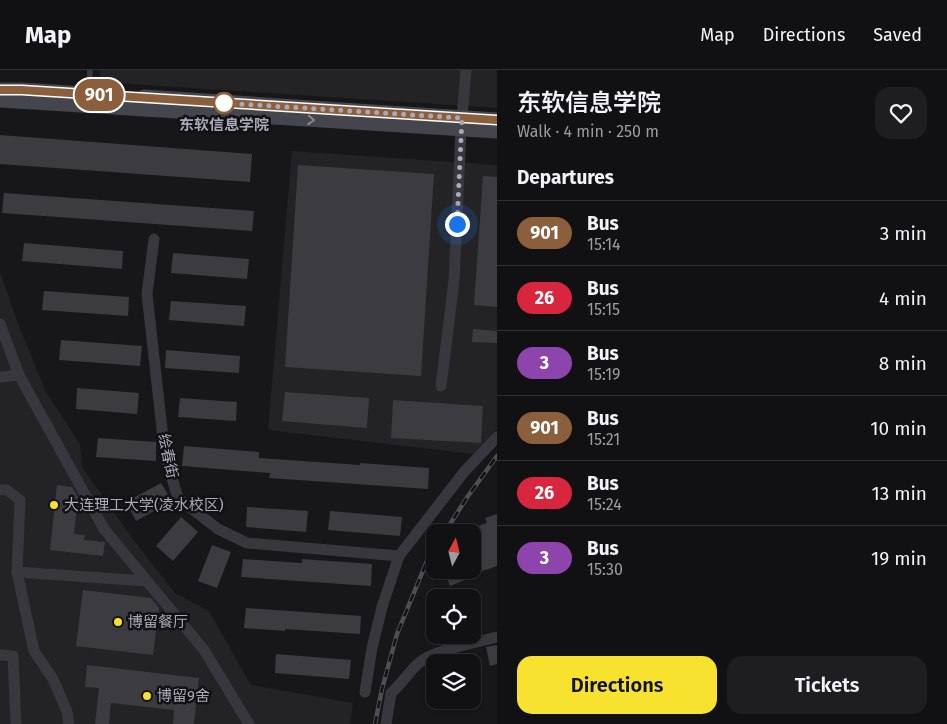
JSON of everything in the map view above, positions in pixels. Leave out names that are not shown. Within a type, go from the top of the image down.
[{"type":"main road","points":[[0,90],[89,94],[461,124],[497,131]]},
{"type":"main road","points":[[0,100],[461,124],[497,120]]},
{"type":"street","points":[[441,386],[454,281],[461,124],[466,70]]},
{"type":"street","name":"绘春街","points":[[154,239],[147,294],[165,456],[178,498],[218,529],[247,542],[399,556]]},
{"type":"street","points":[[0,324],[19,375],[104,529],[204,650],[249,724]]},
{"type":"street","points":[[0,377],[19,375]]},
{"type":"street","points":[[365,692],[372,648],[382,607],[399,556],[464,472],[497,437]]},
{"type":"street","points":[[0,490],[8,490],[20,500],[17,572],[34,651],[53,679],[67,712],[69,724]]},
{"type":"street","points":[[17,572],[146,581]]},
{"type":"street","points":[[386,724],[391,694],[419,663],[429,656],[497,637]]},
{"type":"street","points":[[0,655],[13,656],[16,724]]},
{"type":"lane","points":[[89,94],[90,70]]},
{"type":"shaded area","points":[[100,70],[497,70],[497,108],[100,82]]},
{"type":"shaded area","points":[[292,151],[497,165],[497,429],[473,454],[268,430]]},
{"type":"shaded area","name":"大连理工大学(凌水校区)","points":[[0,272],[17,321],[46,392],[80,444],[82,467],[135,542],[175,593],[209,611],[251,685],[353,703],[350,724],[0,724]]},
{"type":"building","points":[[0,135],[252,154],[250,182],[0,164]]},
{"type":"building","points":[[298,165],[434,174],[421,376],[285,367]]},
{"type":"building","points":[[483,176],[497,177],[497,307],[474,305]]},
{"type":"building","points":[[4,193],[254,211],[252,231],[2,213]]},
{"type":"building","points":[[24,243],[123,251],[122,269],[22,261]]},
{"type":"building","points":[[173,253],[249,259],[247,279],[171,273]]},
{"type":"building","points":[[44,291],[129,297],[128,316],[42,310]]},
{"type":"building","points":[[171,301],[246,306],[244,326],[169,320]]},
{"type":"building","points":[[473,329],[497,331],[497,343],[472,342]]},
{"type":"building","points":[[61,340],[142,346],[140,366],[59,360]]},
{"type":"building","points":[[166,350],[240,356],[239,373],[165,368]]},
{"type":"building","points":[[77,388],[139,393],[137,414],[76,409]]},
{"type":"building","points":[[285,392],[369,398],[367,428],[282,421]]},
{"type":"building","points":[[180,398],[237,402],[236,421],[178,417]]},
{"type":"building","points":[[393,400],[483,406],[481,443],[391,438]]},
{"type":"building","points":[[98,438],[156,442],[156,461],[96,457]]},
{"type":"building","points":[[184,446],[259,452],[259,458],[429,468],[428,489],[269,478],[270,473],[182,466]]},
{"type":"building","points":[[161,483],[172,501],[136,521],[126,502]]},
{"type":"building","points":[[57,485],[72,487],[78,497],[74,534],[85,535],[84,540],[105,542],[103,556],[50,550]]},
{"type":"building","points":[[247,507],[308,511],[306,532],[246,527]]},
{"type":"building","points":[[330,511],[402,517],[400,536],[328,530]]},
{"type":"building","points":[[497,514],[497,566],[481,572],[481,525],[487,523],[485,518]]},
{"type":"building","points":[[181,517],[198,532],[173,561],[156,546]]},
{"type":"building","points":[[212,545],[231,552],[217,588],[198,581]]},
{"type":"building","points":[[243,559],[302,563],[302,559],[372,564],[371,586],[241,577]]},
{"type":"building","points":[[447,579],[468,579],[450,586]]},
{"type":"building","name":"博留餐厅","points":[[83,590],[151,598],[159,608],[153,655],[76,646]]},
{"type":"building","points":[[246,608],[361,616],[360,634],[244,628]]},
{"type":"building","points":[[497,645],[497,664],[490,666],[486,647]]},
{"type":"building","points":[[276,654],[351,660],[349,679],[275,673]]},
{"type":"building","name":"博留9舍","points":[[87,665],[199,678],[194,724],[173,724],[174,710],[111,703],[109,724],[95,724],[99,688],[85,687]]},
{"type":"railway","points":[[450,524],[497,456]]},
{"type":"railway","points":[[375,724],[382,689],[397,634],[426,563]]},
{"type":"bus line","name":"901","points":[[0,90],[497,120]]},
{"type":"place","name":"东软信息学院","points":[[224,103]]},
{"type":"place","name":"大连理工大学(凌水校区)","points":[[54,505]]},
{"type":"place","name":"博留餐厅","points":[[118,622]]},
{"type":"place","name":"博留9舍","points":[[147,696]]},
{"type":"route","points":[[224,103],[462,118],[457,224]]}]
